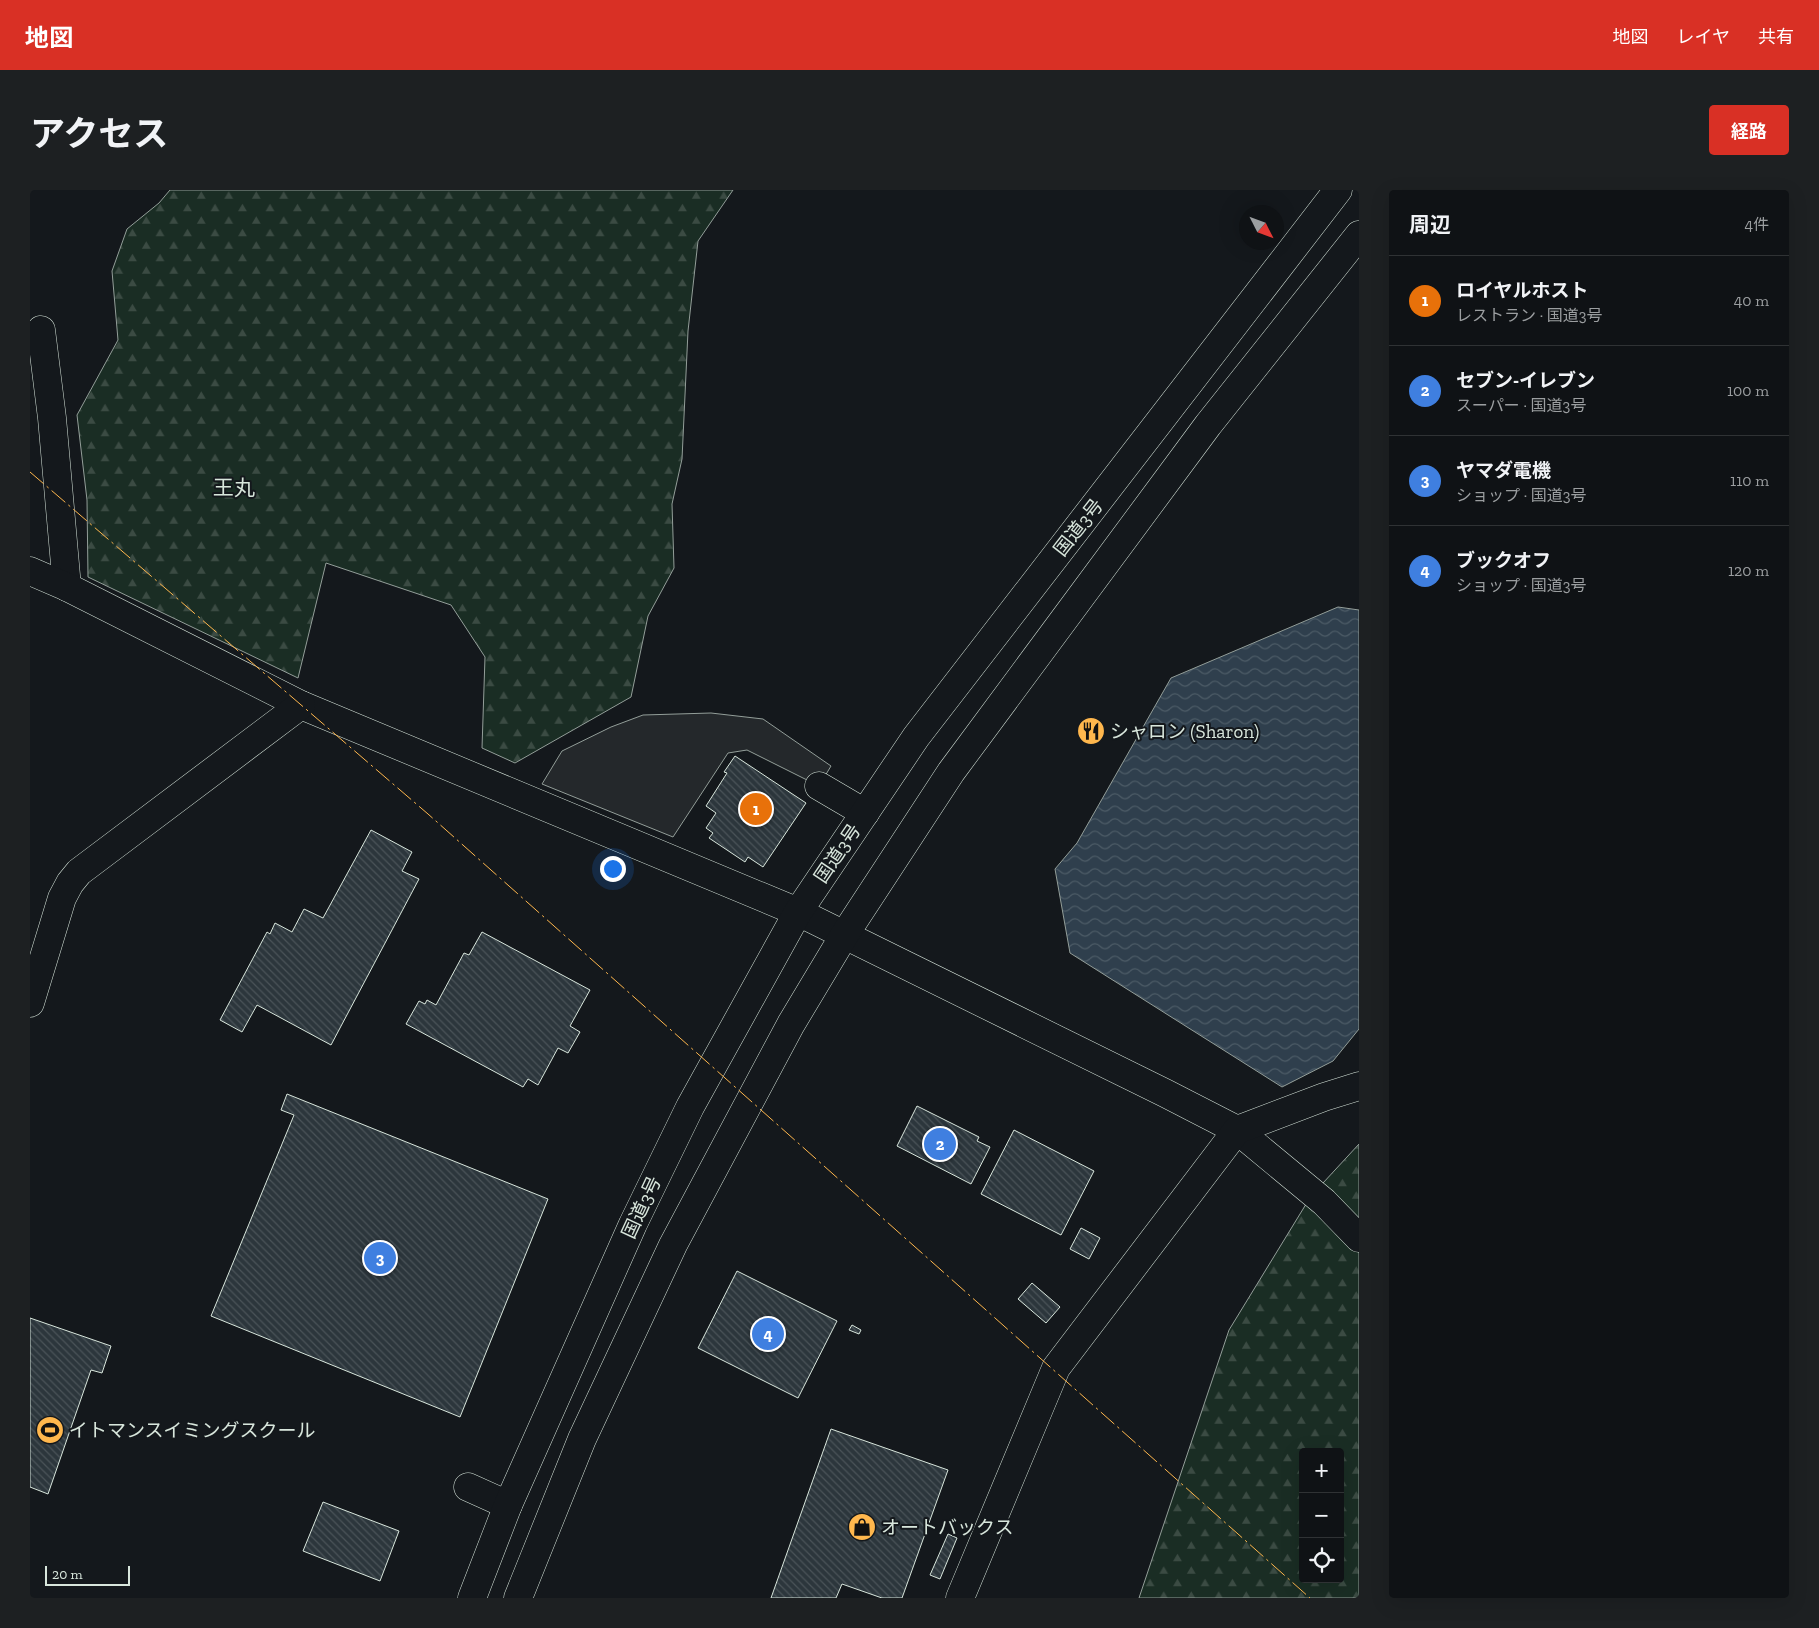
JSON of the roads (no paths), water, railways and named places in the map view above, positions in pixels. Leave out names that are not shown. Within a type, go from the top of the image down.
[{"type":"main road","name":"国道3号","points":[[472,1598],[508,1505],[633,1224],[690,1107],[798,912],[916,737],[1338,190]]},
{"type":"main road","points":[[518,1598],[582,1439],[673,1245],[791,1024],[845,934],[951,772],[1208,425],[1359,235]]},
{"type":"main road","points":[[41,330],[52,418],[67,587]]},
{"type":"main road","points":[[30,571],[67,587],[301,705],[798,912],[1237,1130],[1324,1202],[1359,1238]]},
{"type":"main road","points":[[30,1003],[62,898],[70,883],[79,872],[301,705]]},
{"type":"main road","points":[[819,786],[865,813]]},
{"type":"main road","points":[[960,1598],[1056,1368],[1237,1130],[1324,1097],[1359,1086]]},
{"type":"main road","points":[[468,1487],[508,1505]]},
{"type":"water","points":[[1338,607],[1359,610],[1359,1029],[1333,1061],[1282,1087],[1070,953],[1055,869],[1077,843],[1171,678]]},
{"type":"place","name":"シャロン (Sharon)","points":[[1091,731]]},
{"type":"place","name":"ロイヤルホスト","points":[[756,809]]},
{"type":"place","name":"セブン-イレブン","points":[[940,1144]]},
{"type":"place","name":"ヤマダ電機","points":[[380,1258]]},
{"type":"place","name":"ブックオフ","points":[[768,1334]]},
{"type":"place","name":"イトマンスイミングスクール","points":[[50,1430]]},
{"type":"place","name":"オートバックス","points":[[862,1527]]},
{"type":"district","name":"王丸","points":[[234,488]]}]
